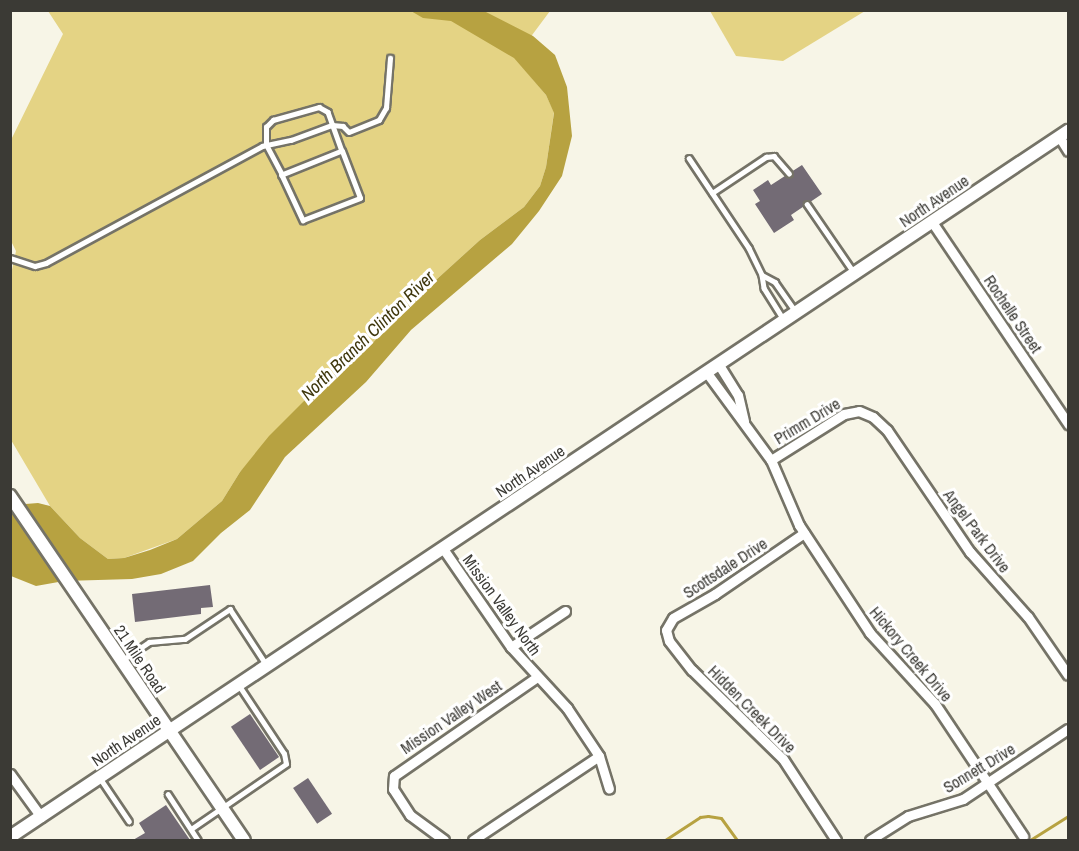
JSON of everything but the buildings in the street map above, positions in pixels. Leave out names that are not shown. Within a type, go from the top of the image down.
[{"type":"street","points":[[1064,134],[1068,151]]},
{"type":"street","name":"North Avenue","points":[[10,837],[444,550],[1064,134]]},
{"type":"street","name":"Rochelle Street","points":[[932,222],[1068,424]]},
{"type":"street","name":"Hickory Creek Drive","points":[[719,365],[738,395],[745,426]]},
{"type":"street","name":"Hickory Creek Drive","points":[[707,373],[771,460],[804,533],[874,638],[935,704],[1023,836]]},
{"type":"street","name":"Primm Drive","points":[[771,460],[838,418],[859,411]]},
{"type":"street","name":"Angel Park Drive","points":[[859,411],[873,417],[886,430],[970,552],[1028,617],[1068,675]]},
{"type":"street","name":"21 Mile Road","points":[[10,496],[244,840]]},
{"type":"street","name":"Scottsdale Drive","points":[[666,630],[673,618],[715,594],[804,533]]},
{"type":"street","name":"Mission Valley North","points":[[444,550],[511,647],[562,701],[599,756],[609,788]]},
{"type":"street","points":[[511,647],[565,611]]},
{"type":"street","name":"Hidden Creek Drive","points":[[666,630],[669,641],[692,670],[783,759],[836,840]]},
{"type":"street","name":"Mission Valley West","points":[[444,840],[416,822],[393,789],[393,778],[399,771],[537,677]]},
{"type":"street","name":"Sonnett Drive","points":[[870,840],[908,816],[963,799],[1068,729]]},
{"type":"street","points":[[472,840],[599,756]]},
{"type":"street","points":[[10,774],[41,817]]},
{"type":"lane","points":[[10,258],[35,266],[45,263],[266,145],[332,125],[343,126],[350,132],[379,120],[386,108],[390,57]]},
{"type":"lane","points":[[319,107],[328,112],[360,198],[303,220],[266,145],[266,127],[273,120],[319,107]]},
{"type":"lane","points":[[282,175],[342,152]]},
{"type":"lane","points":[[712,193],[766,157],[774,156],[789,173]]},
{"type":"lane","points":[[689,158],[749,248],[762,275],[764,288],[785,321]]},
{"type":"lane","points":[[807,204],[855,274]]},
{"type":"lane","points":[[762,275],[775,282],[796,313]]},
{"type":"lane","points":[[122,661],[149,642],[185,639],[230,609],[268,667]]},
{"type":"lane","points":[[191,829],[286,764],[284,753],[239,686]]},
{"type":"lane","points":[[100,778],[129,821]]},
{"type":"lane","points":[[168,794],[198,840]]},
{"type":"shaded area","points":[[48,11],[550,11],[515,58],[546,95],[554,112],[546,167],[540,186],[524,207],[480,240],[404,309],[369,347],[317,388],[240,472],[222,501],[177,539],[124,558],[108,559],[80,538],[50,506],[11,440],[10,279],[16,251],[10,239],[10,142],[63,34]]},
{"type":"shaded area","name":"North Branch Clinton River","points":[[411,11],[484,11],[533,36],[555,55],[567,87],[572,136],[562,176],[539,211],[512,244],[411,330],[366,382],[285,457],[250,510],[221,533],[193,561],[161,574],[132,579],[64,581],[36,586],[11,576],[10,506],[13,505],[38,503],[50,506],[80,538],[108,559],[124,558],[177,539],[222,501],[240,472],[269,436],[317,388],[369,347],[404,309],[480,240],[524,207],[540,186],[546,167],[554,113],[546,95],[514,58],[451,21],[423,18]]},
{"type":"shaded area","points":[[710,11],[865,11],[783,61],[736,56]]},
{"type":"waterway","points":[[665,840],[700,817],[708,816],[721,818],[737,840]]},
{"type":"waterway","points":[[1030,840],[1068,816]]}]
